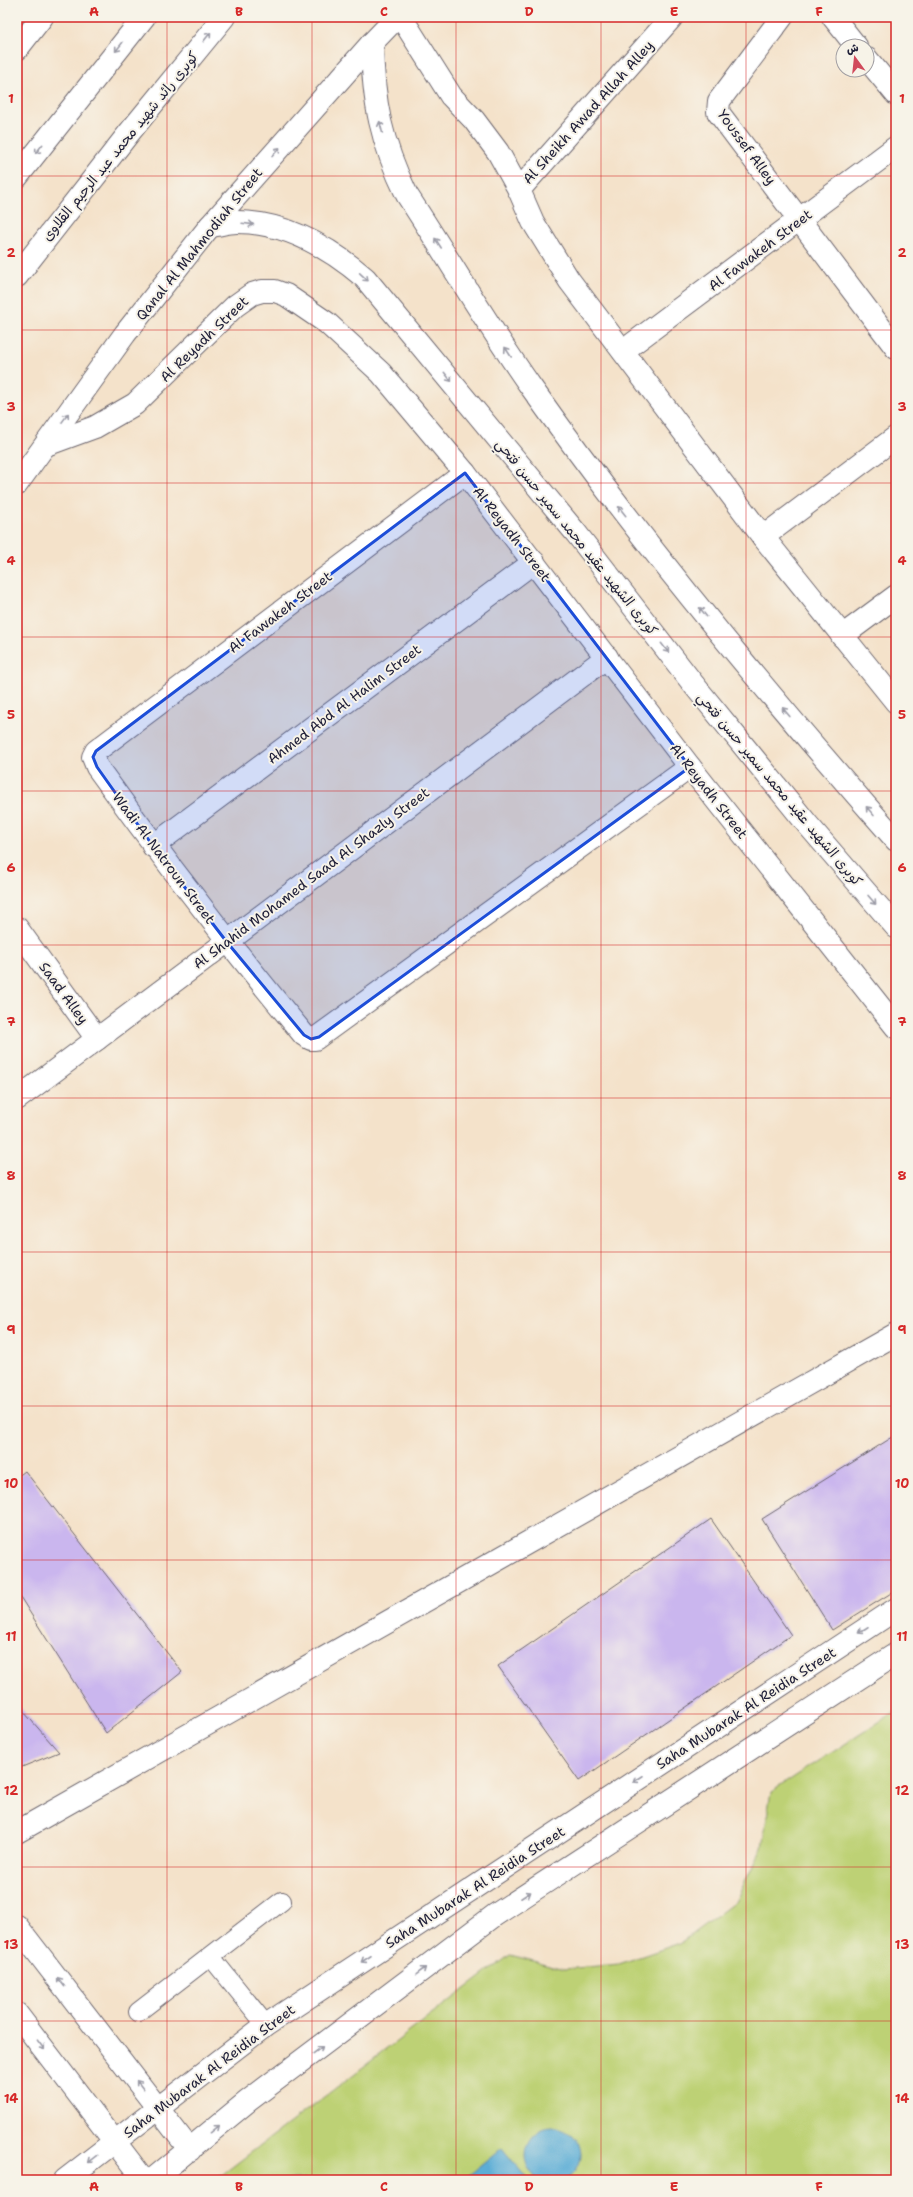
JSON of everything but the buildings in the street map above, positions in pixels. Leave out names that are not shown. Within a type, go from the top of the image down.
[{"type":"street","points":[[17,49],[42,17]]},
{"type":"street","points":[[17,177],[144,17]]},
{"type":"street","name":"كوبرى رائد شهيد محمد عبد الرحيم القلاوى","points":[[17,276],[129,133],[224,17]]},
{"type":"street","name":"Qanal Al Mahmodiah Street","points":[[17,484],[125,334],[210,226],[372,43],[397,17]]},
{"type":"street","points":[[401,17],[451,96],[474,120],[498,152],[519,190],[533,222],[552,255],[763,537],[896,702]]},
{"type":"street","name":"Al Sheikh Awad Allah Alley","points":[[519,190],[672,17]]},
{"type":"street","name":"Youssef Alley","points":[[782,17],[718,101],[717,108],[896,348]]},
{"type":"street","points":[[833,17],[850,38]]},
{"type":"street","points":[[372,43],[375,104],[392,164],[407,195],[529,385],[618,506],[724,638],[896,840]]},
{"type":"street","points":[[875,69],[896,94]]},
{"type":"street","name":"Al Fawakeh Street","points":[[623,351],[896,147]]},
{"type":"street","name":"كوبرى الشهيد عقيد محمد سمير حسن فتحي","points":[[210,226],[237,222],[265,226],[320,245],[344,260],[366,278],[576,533],[694,685],[803,819],[896,927]]},
{"type":"street","name":"Al Reyadh Street","points":[[46,445],[95,427],[135,404],[243,299],[262,291],[275,291],[286,295],[303,306],[327,324],[365,358],[407,401],[534,562],[690,767],[896,1027]]},
{"type":"street","points":[[763,537],[896,437]]},
{"type":"street","name":"Al Fawakeh Street","points":[[96,751],[465,473]]},
{"type":"street","name":"Ahmed Abd Al Halim Street","points":[[153,846],[534,562]]},
{"type":"street","points":[[842,636],[896,596]]},
{"type":"street","name":"Al Shahid Mohamed Saad Al Shazly Street","points":[[17,1099],[226,941],[607,658]]},
{"type":"street","name":"Wadi Al Natroun Street","points":[[96,751],[94,757],[97,767],[153,846],[226,941],[304,1035],[311,1039],[319,1037],[690,767]]},
{"type":"street","name":"Saad Alley","points":[[17,928],[97,1039]]},
{"type":"street","points":[[17,1832],[896,1334]]},
{"type":"street","name":"Saha Mubarak Al Reidia Street","points":[[65,2180],[266,2025],[896,1609]]},
{"type":"street","points":[[152,2180],[248,2101],[495,1915],[896,1654]]},
{"type":"street","points":[[19,1934],[190,2150]]},
{"type":"street","points":[[17,2014],[144,2180]]},
{"type":"lane","points":[[138,2012],[211,1958],[282,1901]]},
{"type":"lane","points":[[211,1958],[266,2025]]},
{"type":"highlighted area","points":[[465,473],[690,767],[319,1037],[311,1039],[304,1035],[226,941],[153,846],[97,767],[93,757],[96,751]]},
{"type":"green space","points":[[896,1711],[896,2180],[215,2180],[510,1955],[565,1969],[619,1964],[680,1943],[735,1902],[762,1848],[771,1792]]},
{"type":"water","points":[[553,2127],[564,2129],[573,2135],[579,2144],[581,2155],[579,2166],[573,2175],[564,2181],[553,2183],[542,2181],[533,2175],[527,2166],[525,2155],[527,2144],[533,2135],[542,2129]]},
{"type":"water","points":[[502,2148],[528,2180],[463,2180]]}]
